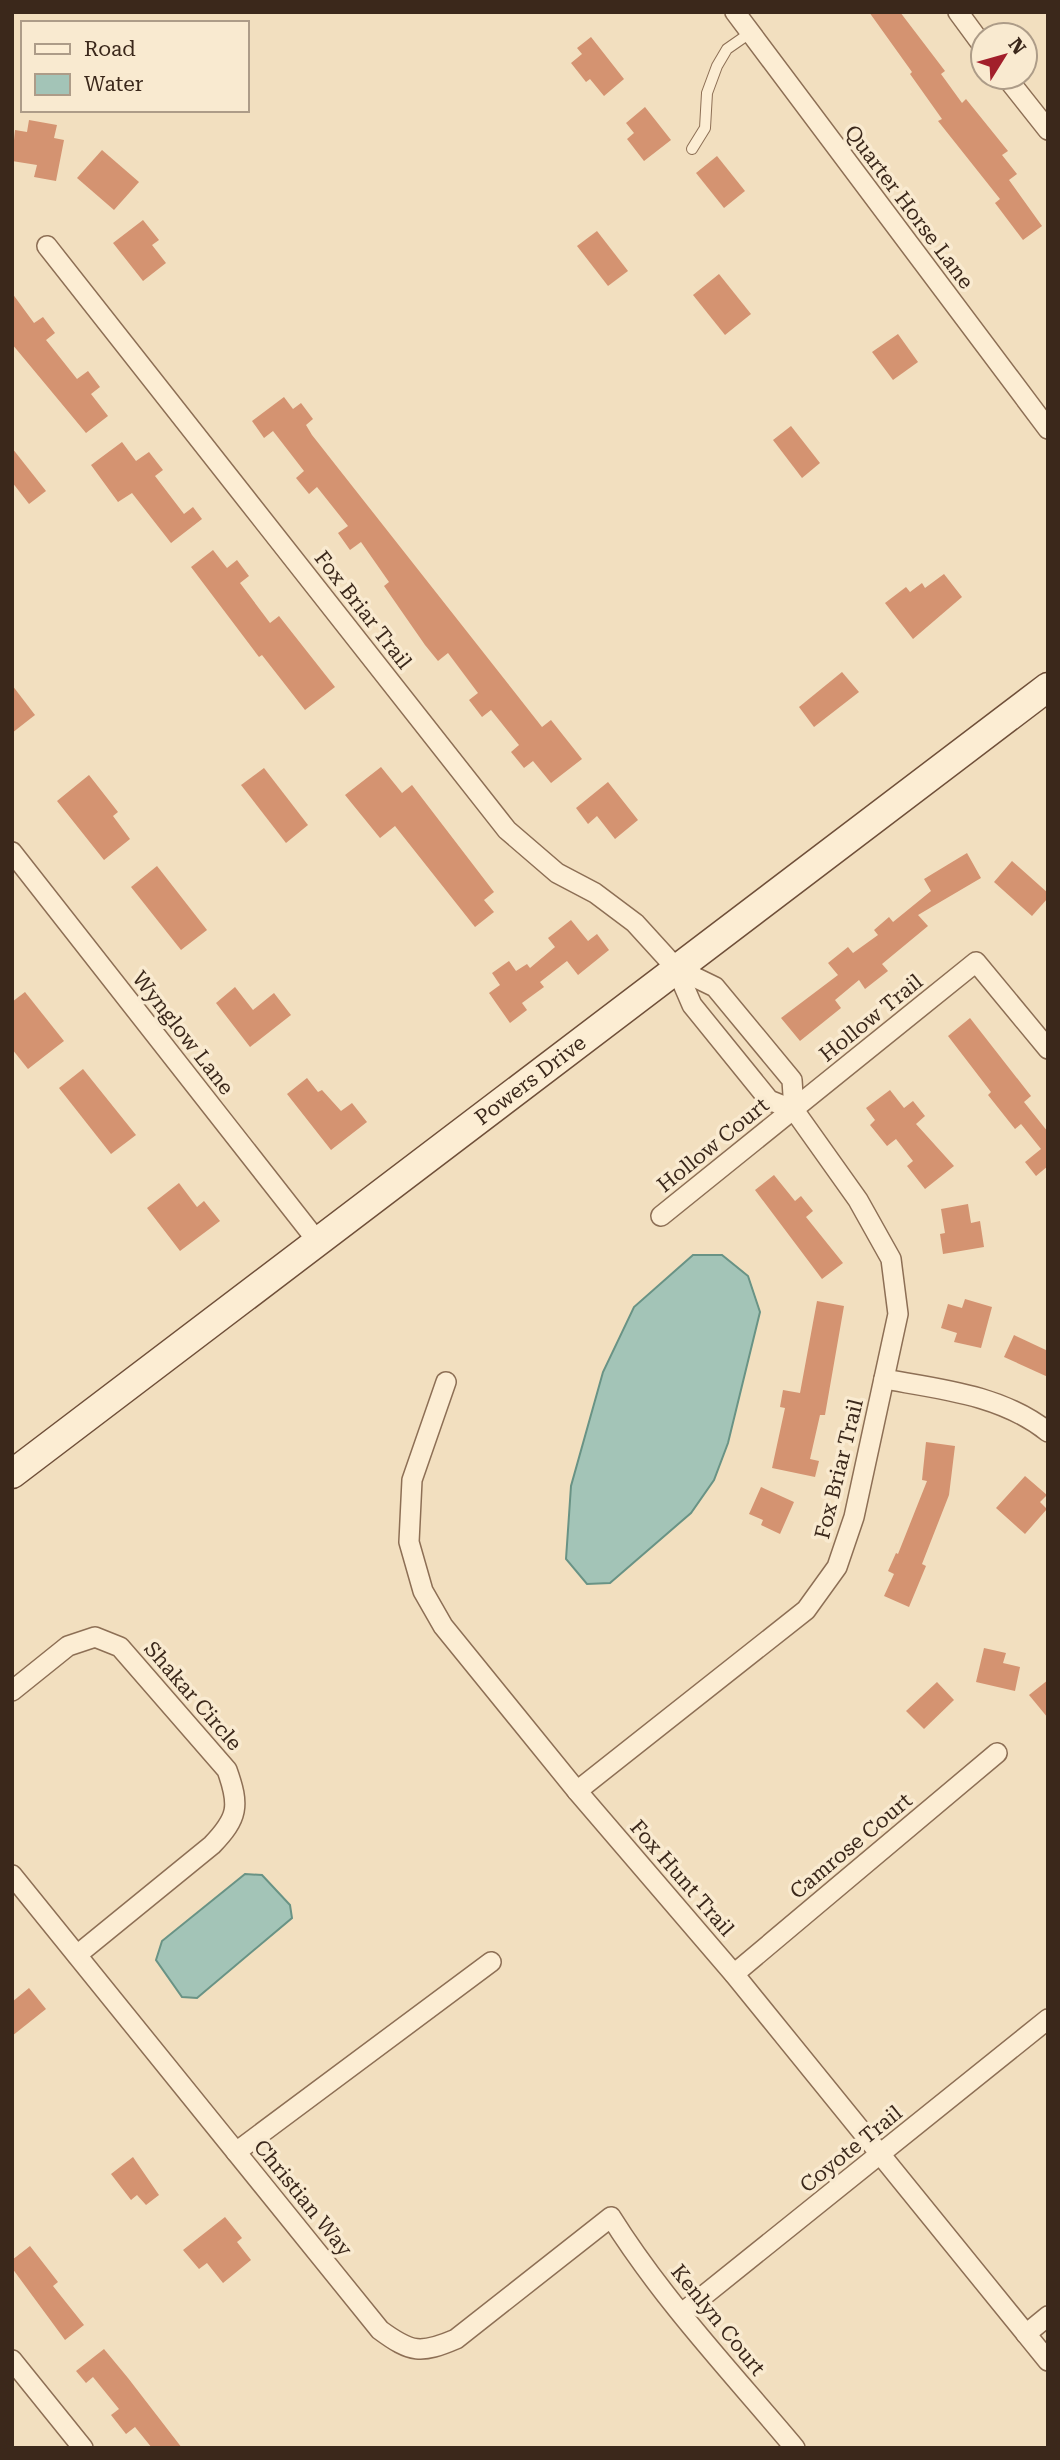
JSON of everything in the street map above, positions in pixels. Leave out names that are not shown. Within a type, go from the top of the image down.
[{"type":"street","name":"Quarter Horse Lane","points":[[735,12],[1048,429]]},
{"type":"street","points":[[958,12],[969,27]]},
{"type":"street","points":[[1017,91],[1048,130]]},
{"type":"street","name":"Fox Briar Trail","points":[[47,246],[507,830],[557,873],[595,893],[635,923],[676,968],[692,1005],[768,1100],[794,1110]]},
{"type":"street","name":"Powers Drive","points":[[12,1474],[1048,687]]},
{"type":"street","name":"Wynglow Lane","points":[[12,852],[318,1242]]},
{"type":"street","name":"Hollow Trail","points":[[794,1110],[976,962],[1048,1049]]},
{"type":"street","name":"Fox Briar Trail","points":[[577,1791],[807,1610],[837,1567],[854,1517],[898,1314],[891,1259],[858,1200],[794,1110],[792,1080],[715,987],[676,968]]},
{"type":"street","name":"Hollow Court","points":[[661,1216],[794,1110]]},
{"type":"street","points":[[884,1379],[973,1395],[1031,1418],[1048,1432]]},
{"type":"street","name":"Fox Hunt Trail","points":[[446,1382],[412,1480],[409,1542],[424,1591],[443,1626],[577,1791],[734,1974],[1048,2361]]},
{"type":"street","name":"Shakar Circle","points":[[12,1691],[68,1646],[95,1637],[120,1647],[227,1770],[236,1793],[231,1825],[212,1845],[77,1955]]},
{"type":"street","name":"Camrose Court","points":[[734,1974],[998,1753]]},
{"type":"street","name":"Christian Way","points":[[12,1875],[380,2330],[412,2349],[430,2350],[456,2339],[611,2217]]},
{"type":"street","points":[[236,2151],[491,1962]]},
{"type":"street","name":"Coyote Trail","points":[[682,2313],[1048,2019]]},
{"type":"street","name":"Kenlyn Court","points":[[611,2217],[630,2247],[682,2313],[794,2448]]},
{"type":"street","points":[[1026,2334],[1048,2316]]},
{"type":"street","points":[[12,2360],[83,2448]]},
{"type":"lane","points":[[692,149],[705,128],[707,93],[717,66],[727,49],[750,33]]},
{"type":"water","points":[[693,1255],[722,1255],[748,1276],[760,1312],[728,1443],[714,1480],[691,1513],[610,1583],[587,1584],[566,1559],[571,1486],[603,1372],[634,1307]]},
{"type":"water","points":[[245,1874],[262,1875],[290,1905],[292,1918],[197,1998],[182,1997],[156,1960],[162,1941]]},
{"type":"building","points":[[869,12],[900,12],[945,71],[941,74],[962,103],[966,99],[1008,151],[1002,155],[1017,174],[1009,180],[1042,226],[1023,240],[995,203],[1000,199],[938,121],[942,119]]},
{"type":"building","points":[[591,37],[624,79],[604,96],[590,79],[586,82],[571,63],[582,54],[577,48]]},
{"type":"building","points":[[645,107],[671,140],[644,161],[627,139],[634,133],[626,123]]},
{"type":"building","points":[[29,120],[57,125],[54,138],[64,140],[56,181],[34,177],[37,165],[12,161],[15,130],[27,132]]},
{"type":"building","points":[[102,150],[139,182],[114,210],[77,178]]},
{"type":"building","points":[[717,156],[745,191],[724,208],[696,173]]},
{"type":"building","points":[[143,220],[159,240],[152,245],[166,263],[143,281],[113,243]]},
{"type":"building","points":[[597,231],[628,271],[608,286],[577,246]]},
{"type":"building","points":[[719,274],[751,314],[725,335],[693,295]]},
{"type":"building","points":[[12,293],[34,323],[43,317],[55,333],[46,340],[77,379],[88,371],[100,387],[91,394],[108,416],[86,433],[12,344]]},
{"type":"building","points":[[898,334],[918,362],[893,380],[872,352]]},
{"type":"building","points":[[284,397],[293,409],[301,403],[313,419],[306,425],[312,435],[542,727],[551,720],[582,759],[551,783],[533,761],[524,768],[511,752],[519,745],[491,710],[482,717],[469,700],[478,693],[448,653],[438,661],[425,645],[384,586],[389,582],[361,542],[350,550],[338,533],[348,526],[317,487],[309,494],[296,478],[304,471],[273,431],[264,438],[252,421]]},
{"type":"building","points":[[791,426],[820,463],[802,478],[773,440]]},
{"type":"building","points":[[122,442],[136,461],[149,452],[163,470],[155,476],[184,514],[193,507],[202,519],[171,543],[132,493],[118,502],[91,465]]},
{"type":"building","points":[[12,448],[46,491],[29,504],[12,482]]},
{"type":"building","points":[[213,550],[227,568],[237,560],[249,576],[240,583],[270,623],[279,616],[335,687],[305,710],[262,655],[259,657],[191,567]]},
{"type":"building","points":[[944,574],[962,597],[913,639],[885,603],[906,587],[910,592],[922,583],[925,588]]},
{"type":"building","points":[[842,672],[859,692],[814,727],[799,707]]},
{"type":"building","points":[[12,685],[35,715],[12,733]]},
{"type":"building","points":[[381,767],[402,793],[412,785],[494,892],[484,900],[494,912],[475,927],[395,826],[380,838],[345,795]]},
{"type":"building","points":[[264,768],[308,825],[286,843],[241,785]]},
{"type":"building","points":[[89,775],[118,812],[113,816],[130,839],[104,860],[57,801]]},
{"type":"building","points":[[608,782],[638,820],[615,839],[597,816],[588,824],[576,808]]},
{"type":"building","points":[[967,853],[981,878],[918,915],[928,926],[882,964],[888,971],[865,989],[859,980],[835,1000],[841,1008],[800,1041],[781,1018],[838,975],[828,963],[848,947],[853,953],[878,935],[874,930],[889,917],[893,922],[931,891],[924,879]]},
{"type":"building","points":[[1012,861],[1048,893],[1048,898],[1032,916],[994,882]]},
{"type":"building","points":[[157,866],[207,930],[181,950],[131,887]]},
{"type":"building","points":[[571,920],[588,941],[597,934],[609,950],[578,975],[567,961],[540,982],[544,987],[522,1003],[527,1010],[510,1023],[489,993],[500,985],[492,973],[509,961],[516,971],[527,964],[530,968],[555,947],[548,938]]},
{"type":"building","points":[[235,987],[253,1010],[274,993],[291,1015],[250,1047],[216,1003]]},
{"type":"building","points":[[25,992],[64,1041],[28,1069],[12,1049],[12,1002]]},
{"type":"building","points":[[970,1018],[1031,1096],[1024,1102],[1048,1132],[1048,1166],[1036,1176],[1025,1162],[1041,1149],[1021,1124],[1015,1129],[988,1095],[991,1092],[948,1036]]},
{"type":"building","points":[[83,1069],[136,1135],[111,1154],[59,1088]]},
{"type":"building","points":[[307,1078],[318,1092],[322,1090],[341,1111],[352,1103],[367,1122],[331,1150],[287,1094]]},
{"type":"building","points":[[890,1090],[904,1108],[913,1101],[925,1116],[916,1124],[954,1166],[925,1189],[907,1166],[913,1161],[896,1139],[887,1146],[870,1125],[875,1120],[866,1108]]},
{"type":"building","points":[[774,1175],[795,1201],[801,1196],[813,1211],[806,1217],[843,1263],[822,1279],[755,1190]]},
{"type":"building","points":[[179,1183],[197,1207],[204,1201],[220,1221],[180,1251],[147,1208]]},
{"type":"building","points":[[968,1204],[971,1223],[980,1221],[984,1247],[943,1254],[940,1234],[945,1233],[941,1209]]},
{"type":"building","points":[[965,1299],[992,1307],[981,1348],[954,1342],[957,1333],[941,1328],[948,1304],[962,1308]]},
{"type":"building","points":[[817,1301],[844,1306],[825,1415],[820,1415],[810,1459],[819,1461],[815,1477],[772,1468],[785,1408],[780,1407],[783,1390],[800,1393]]},
{"type":"building","points":[[1014,1335],[1048,1351],[1048,1377],[1004,1357]]},
{"type":"building","points":[[926,1442],[955,1446],[949,1495],[922,1564],[926,1566],[909,1607],[884,1596],[894,1574],[888,1571],[896,1553],[898,1554],[927,1481],[922,1480]]},
{"type":"building","points":[[1025,1476],[1047,1495],[1040,1502],[1047,1509],[1025,1534],[996,1508]]},
{"type":"building","points":[[761,1487],[794,1502],[780,1534],[761,1525],[763,1520],[749,1514]]},
{"type":"building","points":[[984,1648],[1006,1653],[1003,1663],[1020,1667],[1015,1691],[976,1682]]},
{"type":"building","points":[[1048,1680],[1048,1718],[1029,1695]]},
{"type":"building","points":[[937,1682],[954,1700],[924,1729],[906,1711]]},
{"type":"building","points":[[29,1988],[46,2009],[12,2036],[12,2002]]},
{"type":"building","points":[[133,2157],[159,2195],[146,2205],[137,2195],[131,2200],[111,2174]]},
{"type":"building","points":[[225,2217],[242,2238],[237,2242],[251,2260],[223,2283],[207,2263],[199,2269],[183,2250]]},
{"type":"building","points":[[30,2246],[58,2282],[53,2286],[84,2325],[65,2340],[12,2268],[12,2260]]},
{"type":"building","points":[[104,2349],[182,2448],[152,2448],[135,2427],[126,2434],[111,2415],[119,2409],[93,2377],[86,2383],[76,2371]]}]
